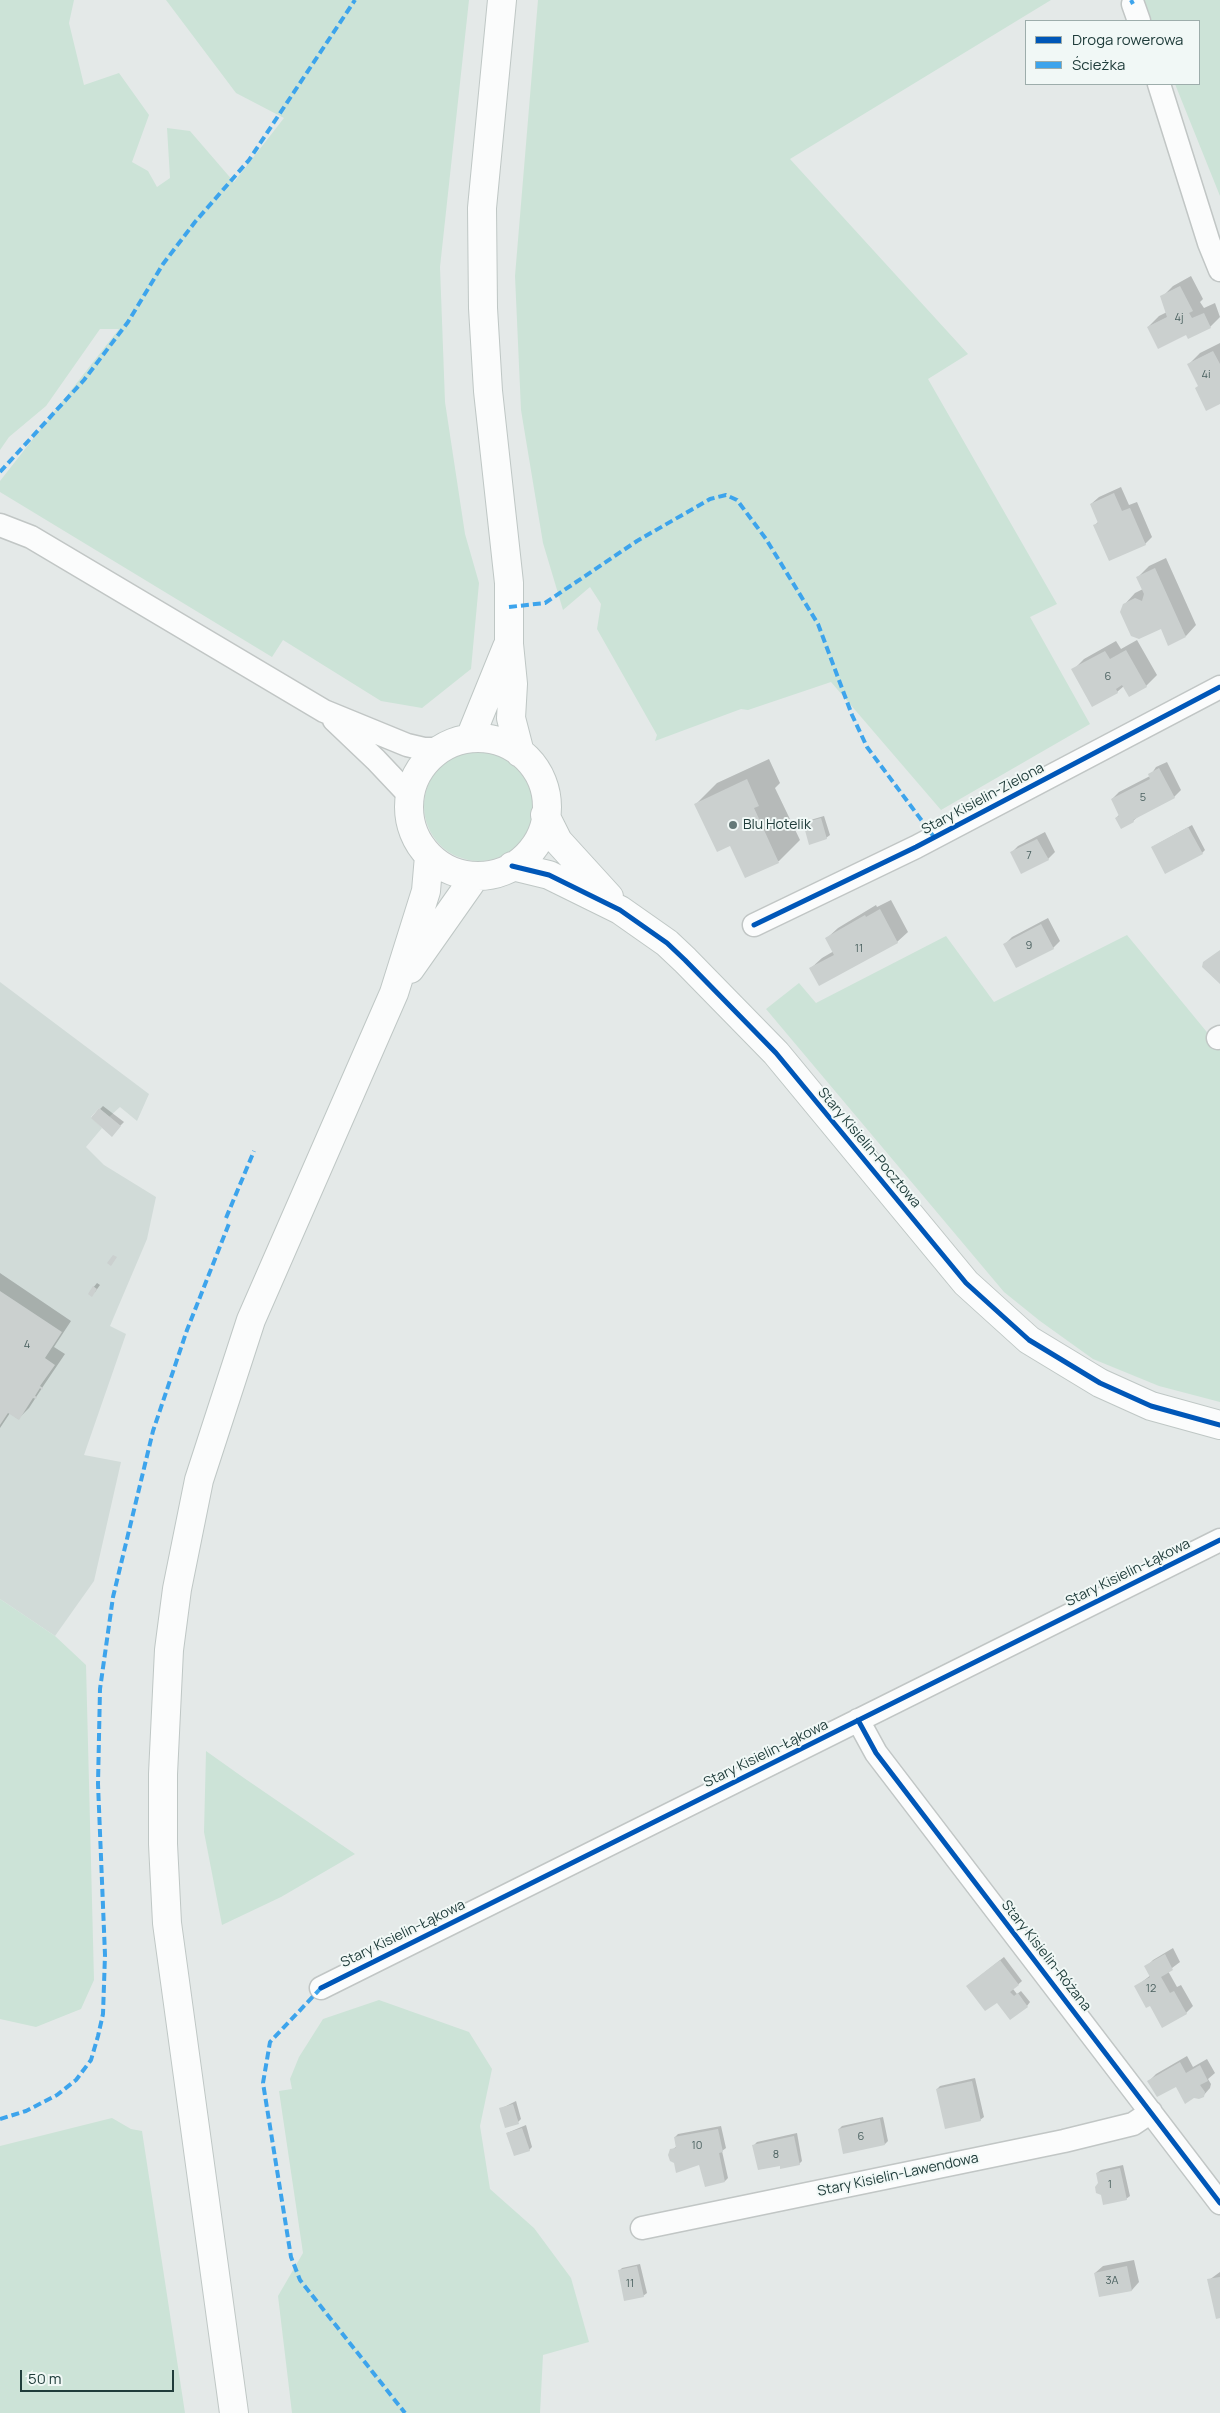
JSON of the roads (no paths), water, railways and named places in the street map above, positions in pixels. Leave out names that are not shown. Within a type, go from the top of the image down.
[{"type":"main road","points":[[502,0],[482,208],[483,308],[488,391],[509,583],[508,644],[513,684],[511,718],[520,753]]},
{"type":"main road","points":[[470,738],[508,644]]},
{"type":"main road","points":[[470,738],[493,739],[520,753],[534,768],[546,798],[545,815],[540,835],[528,854],[498,874],[474,878],[444,868],[429,856],[417,838],[412,825],[410,796],[419,770],[430,756],[458,740],[470,738]]},
{"type":"main road","name":"Stary Kisielin-Pocztowa","points":[[545,815],[558,840],[620,910]]},
{"type":"main road","points":[[234,2413],[167,1922],[163,1844],[163,1774],[169,1650],[177,1588],[199,1480],[251,1320],[394,993],[426,891],[429,856]]},
{"type":"main road","name":"Stary Kisielin-Pocztowa","points":[[512,866],[549,875],[620,910],[667,943],[700,973],[776,1053],[966,1283],[1029,1340],[1100,1383],[1151,1406],[1220,1425]]},
{"type":"main road","points":[[394,993],[474,878]]},
{"type":"street","points":[[1159,85],[1209,242],[1220,270]]},
{"type":"street","points":[[0,525],[32,537],[324,711],[407,745],[424,749],[443,749]]},
{"type":"street","name":"Stary Kisielin-Zielona","points":[[754,926],[922,844],[1220,687]]},
{"type":"street","points":[[324,711],[376,760],[410,796]]},
{"type":"street","name":"Stary Kisielin-Łąkowa","points":[[321,1988],[1220,1540]]},
{"type":"street","name":"Stary Kisielin-Różana","points":[[858,1720],[876,1753],[1220,2202]]},
{"type":"street","name":"Stary Kisielin-Lawendowa","points":[[642,2228],[1064,2141],[1133,2124],[1151,2112]]},
{"type":"place","name":"Blu Hotelik","points":[[733,825]]}]
